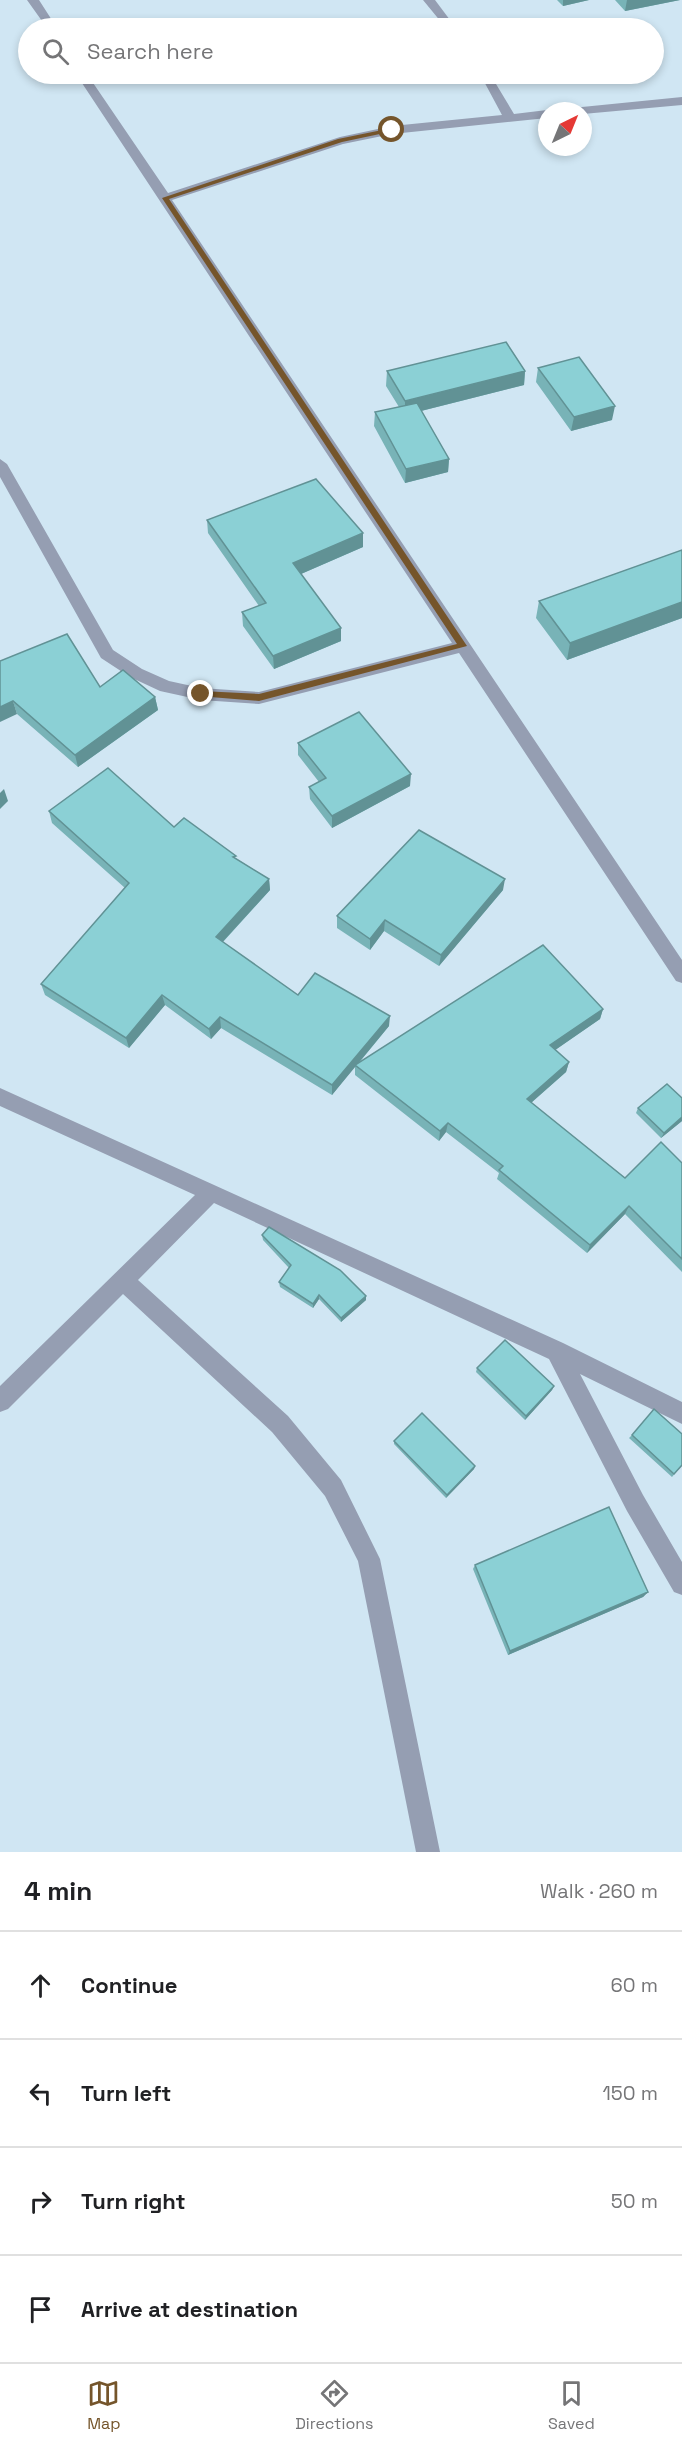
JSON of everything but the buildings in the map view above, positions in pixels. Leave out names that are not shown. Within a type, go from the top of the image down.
[{"type":"street","points":[[33,0],[45,18]]},
{"type":"street","points":[[431,2],[447,0]]},
{"type":"street","points":[[431,2],[443,18]]},
{"type":"street","points":[[89,84],[682,975]]},
{"type":"street","points":[[491,84],[510,118]]},
{"type":"street","points":[[592,110],[682,101]]},
{"type":"street","points":[[165,198],[340,141],[392,130],[538,115]]},
{"type":"street","points":[[0,464],[107,654],[136,673],[166,687],[201,694],[259,698],[463,646]]},
{"type":"street","points":[[0,1097],[556,1350],[682,1413]]},
{"type":"street","points":[[0,1401],[212,1192]]},
{"type":"street","points":[[123,1280],[280,1424],[333,1488],[369,1559],[428,1852]]},
{"type":"street","points":[[556,1350],[635,1503],[682,1584]]},
{"type":"route","points":[[201,694],[259,698],[463,646],[165,198],[340,141],[392,130]]}]
